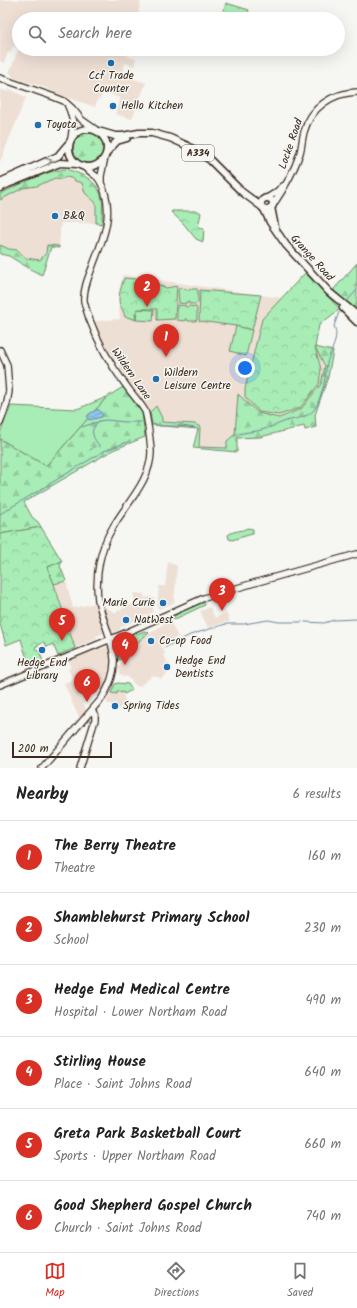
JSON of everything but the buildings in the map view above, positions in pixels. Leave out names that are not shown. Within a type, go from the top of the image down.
[{"type":"main road","points":[[0,182],[58,156],[73,135],[85,128],[97,130],[106,140],[106,154],[98,165],[92,167],[60,163],[0,188]]},
{"type":"main road","name":"Grange Road","points":[[97,130],[115,136],[139,133],[152,133],[164,136],[188,146],[210,160],[245,194],[263,208],[270,222],[286,245],[336,299],[357,315]]},
{"type":"main road","name":"Grange Road","points":[[106,154],[117,141],[139,133]]},
{"type":"main road","points":[[70,141],[70,154],[73,160],[79,165]]},
{"type":"main road","name":"Grange Road","points":[[245,194],[265,198]]},
{"type":"main road","points":[[265,198],[271,200],[272,206],[268,209],[263,208],[261,203],[265,198]]},
{"type":"main road","name":"Grange Road","points":[[272,206],[275,229]]},
{"type":"main road","name":"Grange Road","points":[[336,299],[338,303],[357,322]]},
{"type":"street","points":[[0,78],[54,96],[66,102],[82,120],[97,130]]},
{"type":"street","name":"Locke Road","points":[[272,206],[298,159],[308,121],[314,111],[325,101],[337,96],[357,92]]},
{"type":"street","points":[[66,102],[72,117],[73,125],[70,141]]},
{"type":"street","name":"Wildern Lane","points":[[42,768],[106,693],[113,674],[114,653],[97,592],[98,572],[101,555],[107,538],[113,526],[142,482],[149,466],[151,453],[147,417],[102,348],[95,334],[84,301],[87,283],[106,230],[108,218],[107,201],[101,176],[106,154]]},
{"type":"street","points":[[79,165],[97,177],[102,184]]},
{"type":"street","name":"Locke Road","points":[[265,198],[275,193],[286,183]]},
{"type":"street","points":[[0,350],[7,365],[8,391],[7,403],[0,423]]},
{"type":"street","points":[[0,685],[111,639],[193,602],[216,594],[357,554]]},
{"type":"street","points":[[80,768],[95,720],[95,715],[92,711]]},
{"type":"shaded area","points":[[0,0],[141,0],[138,12],[12,12],[12,48],[10,53],[8,52],[4,63],[0,61]]},
{"type":"shaded area","points":[[16,56],[127,56],[136,59],[134,66],[125,63],[122,75],[146,83],[132,119],[115,114],[120,98],[103,92],[100,100],[98,98],[95,107],[49,91],[49,89],[12,77],[12,74],[9,73]]},
{"type":"shaded area","points":[[0,89],[8,92],[9,89],[26,97],[0,162]]},
{"type":"shaded area","points":[[66,177],[82,183],[85,193],[96,203],[96,223],[61,223],[59,246],[47,245],[46,253],[40,260],[24,258],[18,250],[9,249],[0,245],[0,200],[23,188],[42,184],[55,178],[62,179]]},
{"type":"shaded area","points":[[305,273],[340,309],[319,325],[315,347],[325,366],[321,385],[301,409],[279,418],[258,413],[238,394],[235,434],[227,441],[227,448],[199,447],[200,427],[194,424],[162,422],[156,406],[150,412],[137,393],[136,388],[132,387],[121,373],[119,359],[114,359],[98,332],[96,321],[120,319],[118,295],[123,275],[282,298]]},
{"type":"shaded area","points":[[168,561],[177,566],[174,603],[159,609],[157,607],[159,586],[165,586]]},
{"type":"shaded area","points":[[66,581],[73,608],[96,603],[104,633],[96,636],[97,639],[75,648],[54,584]]},
{"type":"shaded area","points":[[134,593],[144,594],[144,598],[154,598],[153,612],[121,627],[119,631],[113,632],[106,618],[102,605],[116,613],[134,603]]},
{"type":"shaded area","points":[[210,607],[215,618],[226,613],[230,621],[208,628],[200,611]]},
{"type":"shaded area","points":[[169,620],[178,637],[164,644],[162,642],[160,643],[165,654],[163,655],[167,660],[166,661],[173,669],[161,679],[152,676],[140,686],[136,686],[127,676],[124,677],[120,674],[120,671],[117,668],[141,640]]},
{"type":"shaded area","points":[[108,646],[111,653],[111,663],[103,689],[101,690],[98,688],[79,695],[78,693],[79,697],[87,711],[80,719],[64,683],[73,680],[68,669],[71,667],[68,659],[99,647],[102,649]]},
{"type":"shaded area","points":[[117,691],[123,692],[123,696],[127,703],[115,712],[111,704],[108,704],[106,701],[111,693],[117,694]]},
{"type":"green space","points":[[226,3],[249,10],[248,12],[223,12]]},
{"type":"green space","points":[[88,133],[98,138],[103,148],[98,158],[88,163],[78,158],[73,148],[78,138]]},
{"type":"green space","points":[[65,169],[83,175],[97,187],[102,199],[102,224],[96,223],[96,203],[85,193],[82,183],[71,178],[55,178],[37,186],[23,188],[0,200],[0,194],[24,182],[48,173]]},
{"type":"green space","points":[[198,211],[201,213],[198,227],[204,228],[203,242],[196,239],[183,223],[171,212]]},
{"type":"green space","points":[[0,245],[9,249],[18,250],[25,258],[40,260],[46,253],[47,245],[59,246],[59,248],[51,247],[42,275],[9,256],[0,254]]},
{"type":"green space","points":[[357,263],[357,306],[354,308],[334,294],[334,289]]},
{"type":"green space","points":[[305,273],[340,309],[319,325],[315,347],[321,369],[319,384],[300,408],[279,415],[259,412],[245,397],[245,389],[262,319]]},
{"type":"green space","points":[[138,277],[156,280],[157,284],[166,288],[177,286],[175,319],[157,320],[157,309],[137,309],[135,313],[136,320],[125,317],[119,302],[124,278],[136,279]]},
{"type":"green space","points":[[180,288],[187,290],[197,289],[198,303],[179,303],[178,290]]},
{"type":"green space","points":[[200,290],[261,295],[252,330],[236,326],[199,321]]},
{"type":"green space","points":[[178,305],[196,307],[197,320],[177,320]]},
{"type":"green space","points":[[137,309],[154,310],[153,321],[136,320]]},
{"type":"green space","points":[[236,326],[252,330],[246,356],[230,351]]},
{"type":"green space","points":[[315,347],[333,351],[328,377],[315,415],[316,427],[305,430],[304,426],[260,437],[237,438],[237,452],[193,448],[198,429],[152,425],[150,412],[156,406],[162,418],[162,422],[195,424],[200,427],[199,447],[227,448],[227,441],[235,434],[238,394],[258,413],[279,418],[301,409],[321,384],[325,366]]},
{"type":"green space","points":[[123,387],[142,413],[145,437],[113,450],[24,502],[32,517],[41,527],[0,534],[0,439],[46,466],[107,397]]},
{"type":"green space","points":[[107,397],[46,466],[0,439],[0,433],[11,406],[77,409]]},
{"type":"green space","points":[[41,527],[62,561],[47,567],[75,648],[58,656],[53,644],[47,647],[44,642],[35,647],[37,651],[39,651],[43,661],[29,666],[21,639],[6,645],[0,624],[0,534]]},
{"type":"green space","points":[[247,528],[253,529],[252,534],[232,540],[229,539],[228,535],[230,533]]},
{"type":"green space","points":[[62,561],[60,566],[66,581],[54,584],[47,567]]},
{"type":"green space","points":[[203,602],[205,605],[175,619],[172,618],[180,612]]},
{"type":"green space","points":[[144,631],[149,633],[140,640],[123,660],[119,660],[118,648],[122,639],[136,632],[137,634]]},
{"type":"green space","points":[[115,684],[128,684],[132,690],[124,694],[123,692],[120,693],[119,691],[117,691],[117,694],[111,693]]},
{"type":"water","points":[[98,409],[103,415],[102,417],[89,420],[87,417],[89,414]]},
{"type":"waterway","points":[[347,301],[357,290]]},
{"type":"waterway","points":[[239,434],[272,427],[311,413],[317,405],[324,385],[327,363],[336,335],[334,326],[339,312]]},
{"type":"waterway","points":[[100,447],[93,434],[94,428],[99,421],[141,422]]},
{"type":"waterway","points":[[82,427],[97,422]]},
{"type":"waterway","points":[[153,424],[160,426],[182,426],[195,428]]},
{"type":"waterway","points":[[0,514],[104,451],[130,441]]},
{"type":"waterway","points":[[90,450],[94,447]]},
{"type":"waterway","points":[[305,622],[324,623],[334,620],[357,619]]},
{"type":"waterway","points":[[164,648],[190,635],[226,624],[244,624],[268,620],[279,622],[302,622]]},
{"type":"place","name":"Ccf Trade Counter","points":[[111,63]]},
{"type":"place","name":"Hello Kitchen","points":[[113,106]]},
{"type":"place","name":"Toyota","points":[[38,125]]},
{"type":"place","name":"B&Q","points":[[55,216]]},
{"type":"place","name":"Shamblehurst Primary School","points":[[147,307]]},
{"type":"place","name":"The Berry Theatre","points":[[166,357]]},
{"type":"place","name":"Wildern Leisure Centre","points":[[156,379]]},
{"type":"place","name":"Marie Curie","points":[[163,603]]},
{"type":"place","name":"Hedge End Medical Centre","points":[[222,611]]},
{"type":"place","name":"NatWest","points":[[126,620]]},
{"type":"place","name":"Greta Park Basketball Court","points":[[62,641]]},
{"type":"place","name":"Co-op Food","points":[[151,641]]},
{"type":"place","name":"Hedge End Library","points":[[42,650]]},
{"type":"place","name":"Stirling House","points":[[125,665]]},
{"type":"place","name":"Hedge End Dentists","points":[[167,667]]},
{"type":"place","name":"Good Shepherd Gospel Church","points":[[87,702]]},
{"type":"place","name":"Spring Tides","points":[[115,706]]}]
